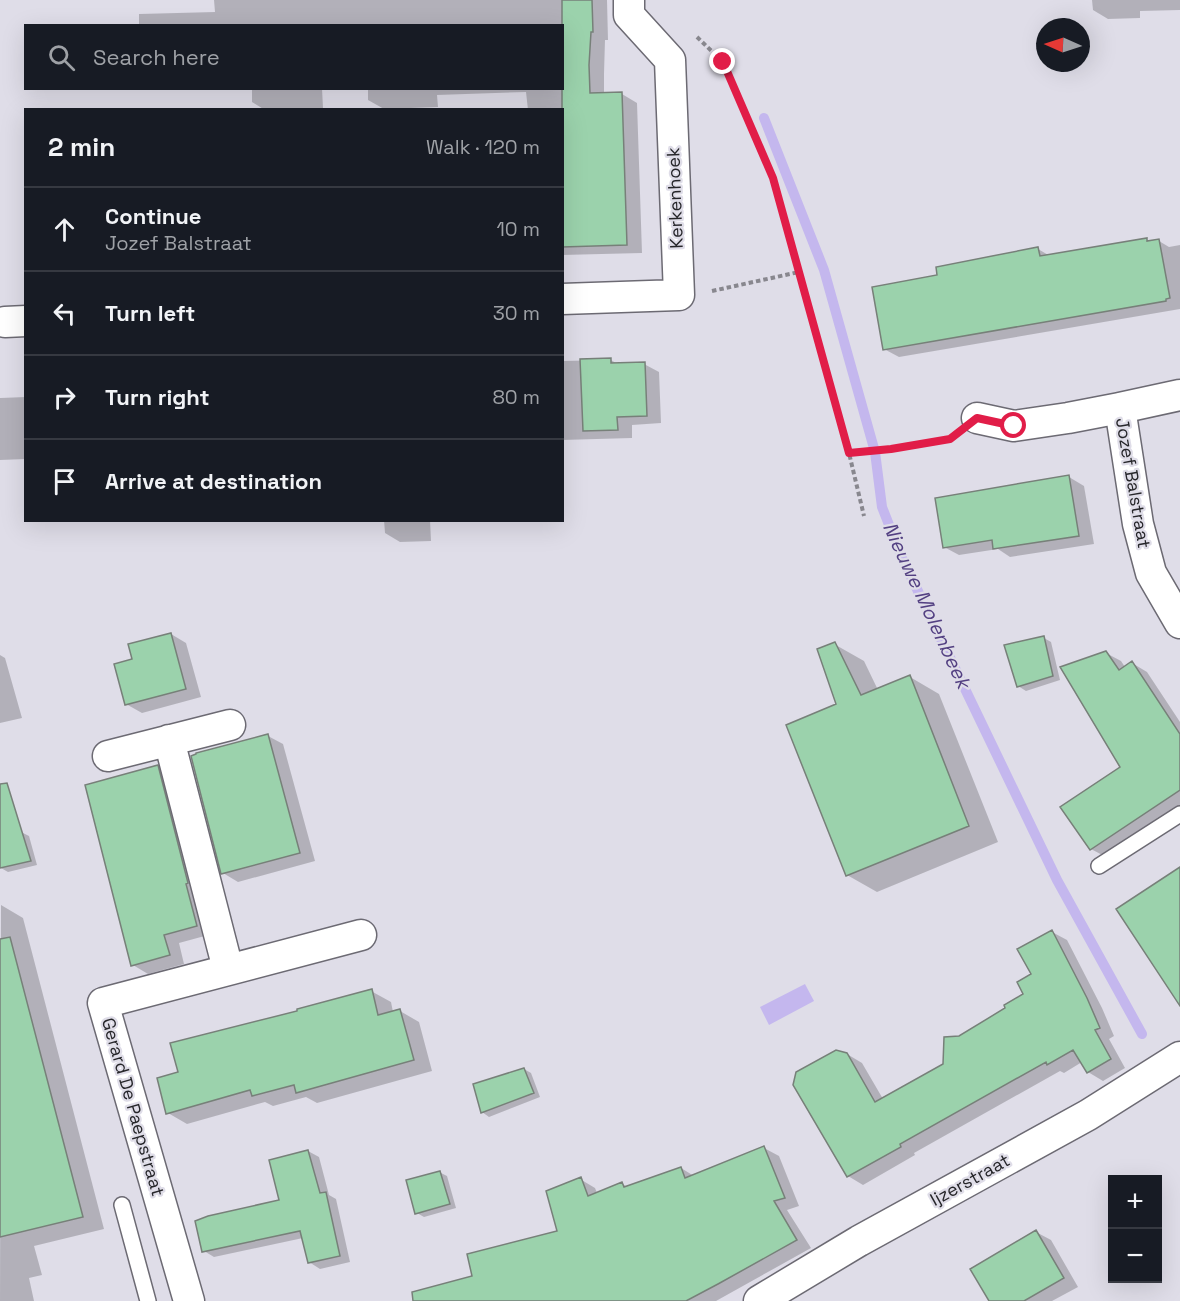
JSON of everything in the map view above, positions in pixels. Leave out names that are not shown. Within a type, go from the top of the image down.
[{"type":"street","name":"Kerkenhoek","points":[[629,0],[629,15],[670,60],[679,295]]},
{"type":"street","points":[[564,299],[679,295]]},
{"type":"street","name":"Jozef Balstraat","points":[[977,418],[1014,426],[1068,418],[1180,395]]},
{"type":"street","name":"Jozef Balstraat","points":[[1119,408],[1138,524],[1151,573],[1180,623]]},
{"type":"street","points":[[108,756],[230,725]]},
{"type":"street","points":[[169,740],[228,969]]},
{"type":"street","name":"Gerard De Paepstraat","points":[[189,1301],[103,1003],[361,935]]},
{"type":"street","name":"Ijzerstraat","points":[[759,1301],[859,1241],[1088,1115],[1180,1057]]},
{"type":"lane","points":[[1099,866],[1180,814]]},
{"type":"lane","points":[[122,1205],[148,1301]]},
{"type":"path","points":[[697,37],[723,62],[773,178],[849,453],[864,516]]},
{"type":"path","points":[[679,295],[695,295],[799,272]]},
{"type":"path","points":[[849,453],[891,449],[950,439],[977,418]]},
{"type":"shaded area","points":[[805,984],[814,1001],[769,1025],[760,1007]]},
{"type":"building","points":[[562,0],[592,0],[590,93],[622,92],[627,245],[564,247],[562,90],[564,90],[564,24],[562,24]]},
{"type":"building","points":[[1147,238],[1147,241],[1159,239],[1170,298],[1166,301],[883,350],[872,287],[937,275],[936,267],[1038,247],[1040,256]]},
{"type":"building","points":[[611,358],[611,363],[645,362],[647,416],[617,417],[618,430],[583,431],[580,359]]},
{"type":"building","points":[[1069,475],[1079,536],[993,549],[992,540],[943,548],[935,498]]},
{"type":"building","points":[[171,633],[186,689],[125,705],[114,664],[132,659],[128,644]]},
{"type":"building","points":[[1044,636],[1053,676],[1017,687],[1004,645]]},
{"type":"building","points":[[835,642],[861,695],[910,675],[969,826],[846,876],[786,725],[836,704],[817,649]]},
{"type":"building","points":[[1106,651],[1119,670],[1132,661],[1180,734],[1180,790],[1090,850],[1060,807],[1120,767],[1060,667]]},
{"type":"building","points":[[268,734],[300,853],[221,874],[191,756]]},
{"type":"building","points":[[158,765],[197,926],[164,935],[170,955],[131,966],[85,785]]},
{"type":"building","points":[[7,783],[31,861],[0,868],[0,784]]},
{"type":"building","points":[[1180,867],[1180,1006],[1116,909]]},
{"type":"building","points":[[1052,930],[1087,998],[1100,1028],[1095,1030],[1111,1059],[1087,1073],[1073,1050],[1047,1065],[1046,1062],[900,1144],[901,1147],[847,1177],[793,1085],[796,1072],[836,1050],[847,1053],[875,1102],[943,1064],[944,1037],[959,1036],[1005,1008],[1004,1005],[1023,994],[1017,982],[1031,974],[1017,949]]},
{"type":"building","points":[[10,937],[83,1217],[0,1237],[0,939]]},
{"type":"building","points":[[372,989],[378,1015],[400,1009],[414,1060],[296,1093],[294,1085],[252,1096],[250,1090],[166,1114],[157,1078],[178,1072],[170,1043],[297,1011],[297,1009]]},
{"type":"building","points":[[524,1068],[534,1093],[481,1113],[473,1084]]},
{"type":"building","points":[[764,1146],[785,1198],[774,1201],[797,1240],[686,1301],[413,1301],[412,1292],[472,1276],[467,1254],[557,1231],[546,1191],[581,1177],[588,1196],[622,1182],[624,1187],[681,1167],[685,1178]]},
{"type":"building","points":[[308,1150],[320,1193],[326,1192],[340,1256],[308,1263],[300,1231],[202,1252],[195,1221],[279,1200],[269,1160]]},
{"type":"building","points":[[440,1171],[450,1204],[415,1214],[406,1180]]},
{"type":"building","points":[[1036,1230],[1064,1278],[1024,1301],[989,1301],[970,1269]]},
{"type":"waterway","name":"Nieuwe Molenbeek","points":[[764,118],[824,270],[875,452],[882,507],[902,558],[1057,880],[1142,1034]]},
{"type":"route","points":[[723,62],[773,178],[849,453],[891,449],[950,439],[977,418],[1014,426]]}]
